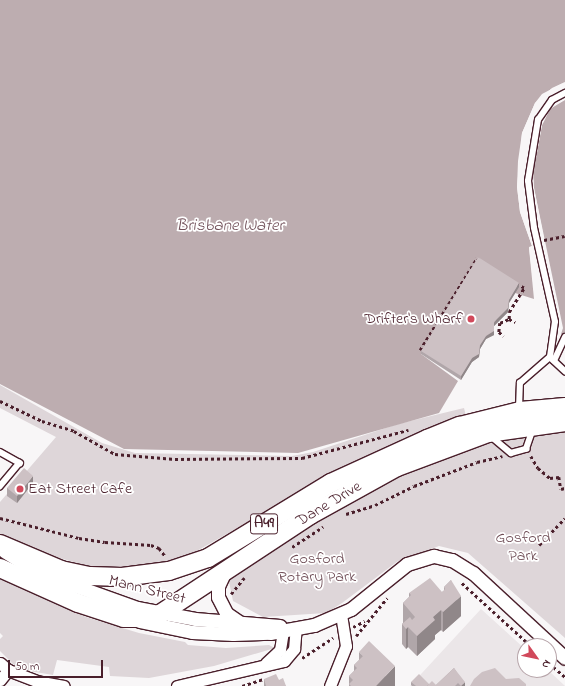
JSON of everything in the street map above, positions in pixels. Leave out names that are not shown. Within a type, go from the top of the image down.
[{"type":"highway","name":"Dane Drive","points":[[0,568],[58,595],[124,618],[144,619],[160,614],[228,568],[362,484],[431,452],[565,407]]},
{"type":"highway","name":"Dane Drive","points":[[0,544],[61,570],[90,576],[122,577],[169,571],[221,551],[302,500],[360,469],[460,426],[527,420],[565,422]]},
{"type":"street","name":"Mann Street","points":[[0,548],[28,568],[50,578],[100,596],[160,614],[289,629]]},
{"type":"street","name":"Mann Street","points":[[124,618],[192,632],[252,634],[321,624],[341,615],[363,601],[407,564],[426,557],[443,557],[473,573],[565,658]]},
{"type":"street","points":[[228,568],[218,586],[218,597],[226,613],[239,622]]},
{"type":"street","points":[[330,686],[346,646],[341,615]]},
{"type":"street","points":[[177,686],[283,661],[289,657],[296,643],[289,629]]},
{"type":"street","points":[[0,680],[4,667],[36,681],[64,686]]},
{"type":"lane","points":[[552,359],[555,322],[537,241],[528,181],[534,132],[544,108],[552,100],[565,93]]},
{"type":"lane","points":[[488,433],[510,452],[526,449],[527,420],[520,382],[552,359],[565,337]]},
{"type":"lane","points":[[552,359],[565,370]]},
{"type":"lane","points":[[0,452],[20,463],[0,488]]},
{"type":"path","points":[[537,241],[565,236]]},
{"type":"path","points":[[420,350],[477,258],[483,263]]},
{"type":"path","points":[[509,319],[509,312],[524,288],[517,284]]},
{"type":"path","points":[[504,336],[500,332],[499,322],[509,319],[515,322]]},
{"type":"path","points":[[0,401],[42,421],[74,431],[115,454],[175,459],[302,458],[401,430],[412,430]]},
{"type":"path","points":[[526,449],[538,468],[550,478],[559,477],[561,489],[565,488]]},
{"type":"path","points":[[341,515],[376,506],[414,486],[510,452]]},
{"type":"path","points":[[0,518],[79,538],[105,542],[151,544],[162,551],[166,559]]},
{"type":"path","points":[[539,545],[565,518]]},
{"type":"path","points":[[290,548],[328,523]]},
{"type":"path","points":[[230,596],[234,588],[246,577]]},
{"type":"path","points":[[458,579],[522,638]]},
{"type":"path","points":[[353,642],[366,621],[392,593]]},
{"type":"path","points":[[557,670],[565,677]]},
{"type":"shaded area","points":[[481,609],[517,642],[517,678],[556,678],[565,686],[410,686]]},
{"type":"green space","points":[[0,385],[102,443],[135,453],[292,456],[313,452],[398,424],[464,408],[466,416],[300,492],[195,552],[164,562],[127,567],[88,566],[31,550],[0,535],[0,502],[56,437],[0,408]]},
{"type":"green space","name":"Gosford Rotary Park","points":[[565,429],[565,638],[468,553],[439,546],[398,561],[342,603],[326,613],[263,617],[233,601],[228,577],[368,488],[509,435]]},
{"type":"green space","points":[[0,579],[86,617],[139,633],[185,642],[188,645],[226,648],[269,645],[275,648],[214,666],[149,678],[110,676],[109,667],[57,660],[53,675],[18,669],[0,651],[0,639],[3,636],[0,633]]},
{"type":"water","name":"Brisbane Water","points":[[0,0],[565,0],[565,82],[552,88],[535,103],[522,133],[517,187],[520,212],[532,246],[529,248],[534,299],[515,293],[421,354],[458,381],[439,413],[298,453],[124,449],[0,384]]},
{"type":"water","points":[[565,100],[565,335],[561,334],[563,328],[534,188],[533,174],[542,125],[550,109]]},
{"type":"pier","points":[[565,82],[544,96],[536,104],[524,134],[520,161],[519,187],[522,211],[534,246],[531,249],[535,300],[529,247],[532,246],[520,212],[517,187],[518,161],[522,133],[535,103],[542,94]]},
{"type":"pier","points":[[565,98],[550,109],[542,125],[533,174],[534,188],[558,310],[532,189],[531,174],[540,124],[544,115],[555,102]]},
{"type":"building","name":"Drifter's Wharf","points":[[478,257],[519,283],[509,300],[508,308],[494,322],[494,331],[486,336],[480,345],[479,354],[472,358],[461,376],[421,351]]},
{"type":"building","points":[[24,468],[33,476],[17,496],[7,488]]},
{"type":"building","points":[[430,578],[442,592],[445,589],[444,587],[451,580],[461,596],[443,612],[441,610],[433,617],[435,620],[417,636],[408,627],[406,629],[402,624],[410,617],[412,620],[415,617],[403,603],[411,595],[409,593]]},
{"type":"building","points":[[369,641],[395,666],[376,686],[351,686],[349,684],[353,680],[349,676],[357,668],[354,665],[363,656],[359,652]]},
{"type":"building","points":[[454,668],[465,682],[461,686],[458,683],[455,686],[427,686],[432,681],[436,685]]},
{"type":"building","points":[[495,668],[506,679],[519,678],[526,684],[526,686],[470,686],[474,679],[482,672]]},
{"type":"building","points":[[276,674],[279,680],[283,678],[286,686],[266,686],[264,679]]},
{"type":"building","points":[[419,674],[429,684],[427,686],[416,686],[411,682]]},
{"type":"place","name":"Drifter's Wharf","points":[[471,319]]},
{"type":"place","name":"Eat Street Cafe","points":[[20,489]]},
{"type":"park label","name":"Gosford Park","points":[[523,547]]}]
